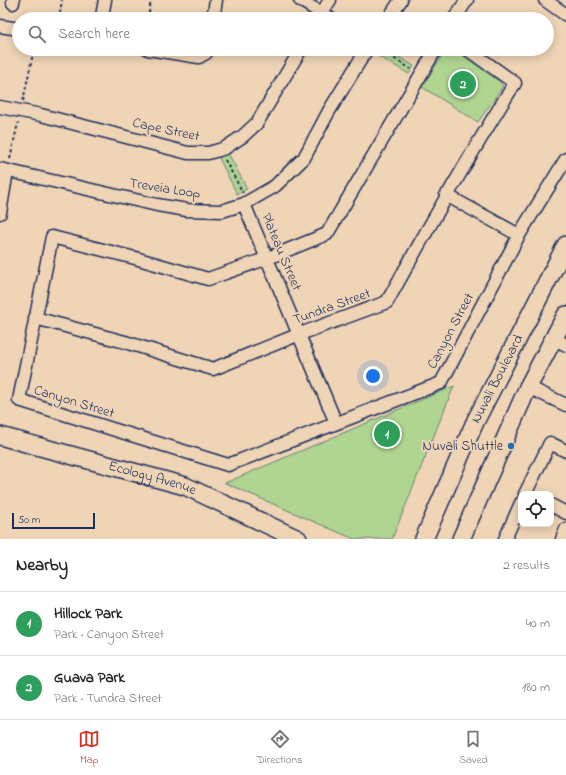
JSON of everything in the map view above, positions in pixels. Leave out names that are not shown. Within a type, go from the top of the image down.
[{"type":"street","points":[[103,12],[105,0]]},
{"type":"street","points":[[214,12],[216,0]]},
{"type":"street","points":[[300,0],[317,12]]},
{"type":"street","points":[[326,12],[330,0]]},
{"type":"street","points":[[393,12],[401,0]]},
{"type":"street","points":[[459,12],[467,0]]},
{"type":"street","points":[[545,0],[566,15]]},
{"type":"street","points":[[0,26],[12,28]]},
{"type":"street","name":"Cape Street","points":[[0,107],[41,115],[188,153],[208,153],[225,148],[257,123],[297,56]]},
{"type":"street","name":"Treveia Loop","points":[[3,170],[157,205],[188,210],[222,211],[246,203],[275,186],[304,158],[329,111],[363,56]]},
{"type":"street","name":"Canyon Street","points":[[432,56],[327,234],[268,258],[208,279],[135,258],[52,237],[19,400],[228,464],[441,383],[518,235],[566,159]]},
{"type":"street","name":"Tundra Street","points":[[35,318],[125,342],[213,369],[300,334],[387,302],[446,195],[515,83],[477,56]]},
{"type":"street","points":[[0,213],[3,170]]},
{"type":"street","points":[[446,195],[518,235]]},
{"type":"street","name":"Plateau Street","points":[[246,203],[336,423]]},
{"type":"street","name":"Nuvali Boulevard","points":[[424,539],[475,422],[566,245]]},
{"type":"street","points":[[461,539],[528,387],[560,342],[566,315]]},
{"type":"street","points":[[528,387],[566,405]]},
{"type":"street","name":"Ecology Avenue","points":[[0,436],[185,486],[298,539]]},
{"type":"street","points":[[528,491],[561,447]]},
{"type":"street","points":[[554,507],[566,513]]},
{"type":"street","points":[[505,539],[518,510]]},
{"type":"street","points":[[562,539],[566,529]]},
{"type":"path","points":[[60,12],[62,0]]},
{"type":"path","points":[[149,12],[152,0]]},
{"type":"path","points":[[390,56],[420,75]]},
{"type":"path","points":[[219,150],[246,203]]},
{"type":"green space","points":[[378,56],[397,56],[414,66],[409,74]]},
{"type":"green space","points":[[442,56],[464,56],[500,82],[503,86],[478,122],[422,87]]},
{"type":"green space","points":[[227,151],[247,189],[237,194],[217,154]]},
{"type":"green space","points":[[454,386],[392,539],[354,539],[225,483]]},
{"type":"place","name":"Guava Park","points":[[463,84]]},
{"type":"place","name":"Hillock Park","points":[[387,434]]},
{"type":"place","name":"Nuvali Shuttle","points":[[511,446]]}]
